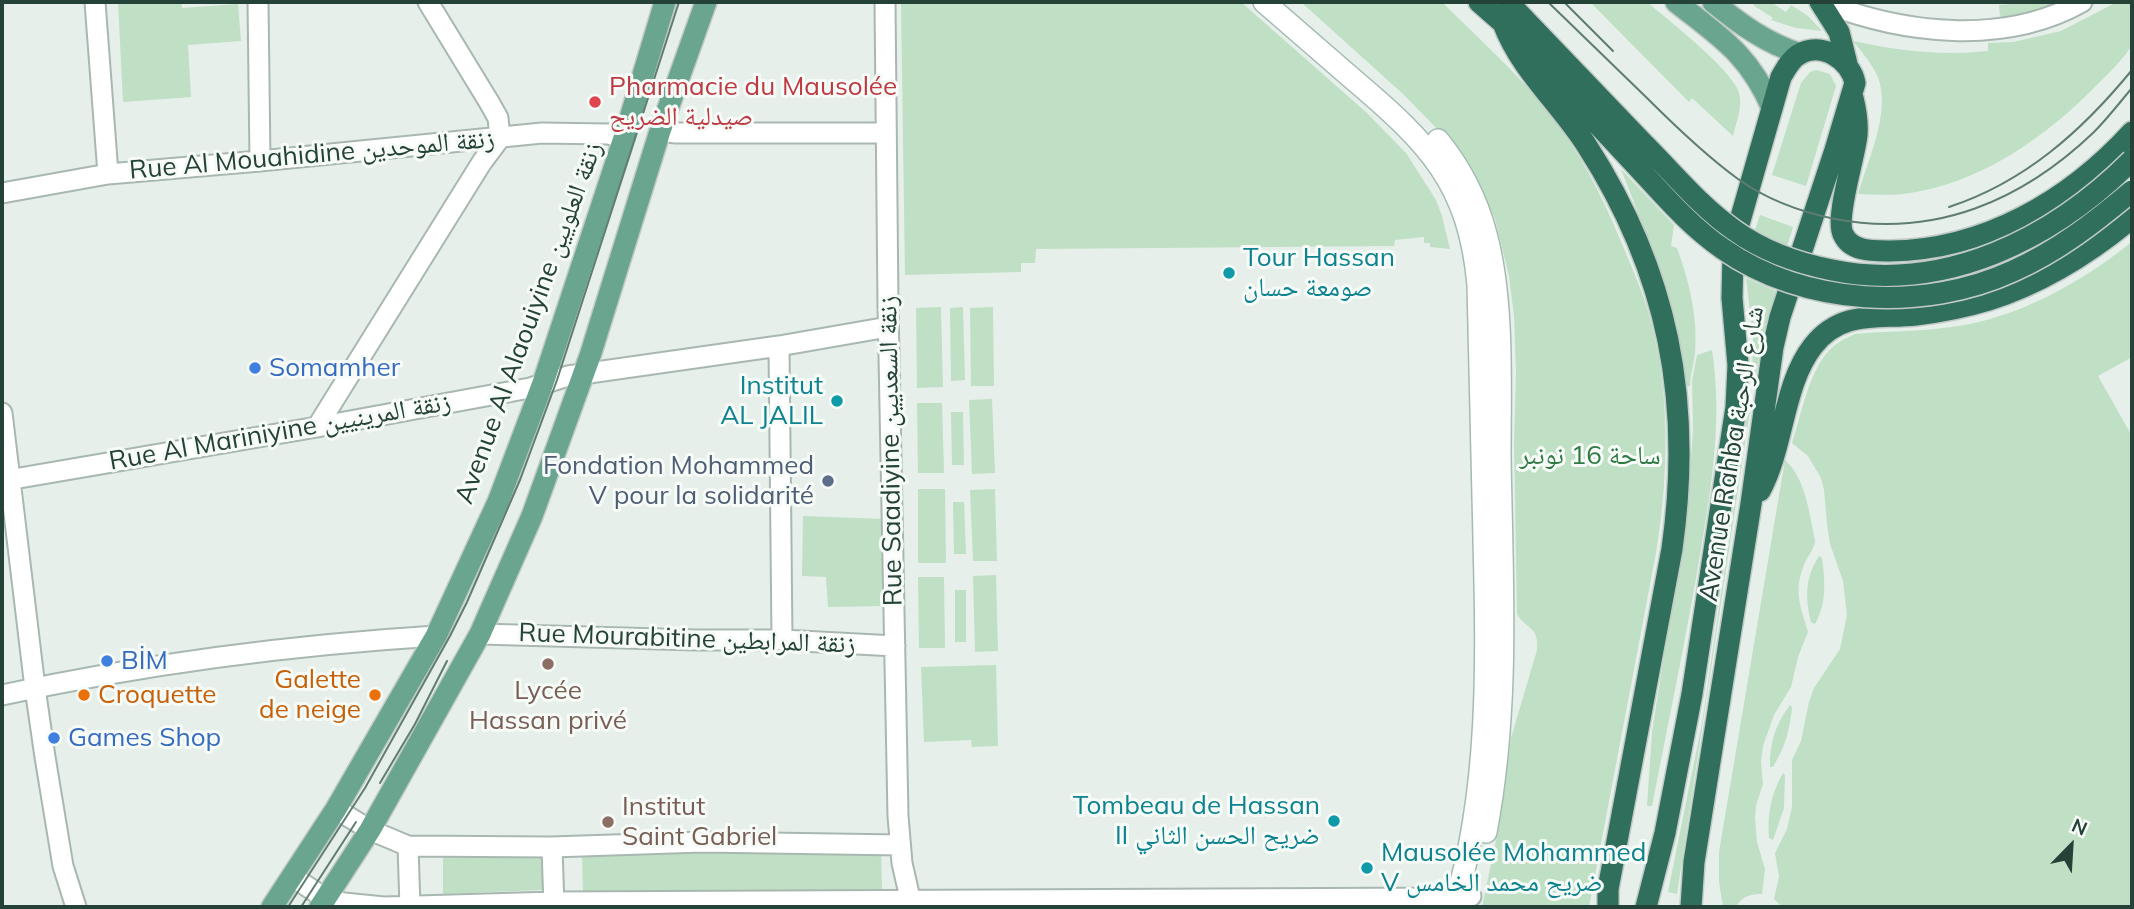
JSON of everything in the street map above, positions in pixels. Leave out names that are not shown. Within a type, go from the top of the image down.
[{"type":"highway","points":[[1479,2],[1639,153],[1712,212],[1760,246],[1814,267],[1872,275],[1902,275],[1931,272],[1989,257],[2069,214],[2132,160]]},
{"type":"highway","points":[[1508,2],[1604,102],[1639,153],[1701,232],[1746,264],[1798,285],[1853,296],[1910,296],[1960,289],[2011,273],[2059,247],[2132,191]]},
{"type":"highway","name":"Avenue Rahba شارع الرحبة","points":[[1691,907],[1694,862],[1780,317],[1855,83],[1839,32],[1821,2]]},
{"type":"highway","points":[[1503,23],[1520,59],[1580,134],[1620,202],[1651,275],[1665,326],[1676,391],[1680,470],[1675,523],[1608,889],[1608,907]]},
{"type":"highway","points":[[1800,54],[1819,51],[1847,64]]},
{"type":"highway","name":"Avenue Rahba شارع الرحبة","points":[[1646,907],[1661,852],[1681,752],[1734,423],[1738,365],[1732,298],[1739,223],[1786,68],[1800,54]]},
{"type":"highway","points":[[1852,94],[1857,115],[1857,136],[1840,222],[1844,238],[1850,244],[1867,251],[1944,245],[1982,235],[2018,221],[2071,187],[2132,132]]},
{"type":"highway","points":[[1751,504],[1769,471],[1789,400],[1805,357],[1825,334],[1852,319],[1915,315],[1952,309],[2025,287],[2091,250],[2132,218]]},
{"type":"main road","name":"Avenue Al Alaouiyine زنقة العلويين","points":[[272,907],[336,808],[436,636],[498,502],[543,383],[624,138],[665,2]]},
{"type":"main road","points":[[323,903],[370,830],[480,634],[531,516],[584,374],[660,131],[706,2]]},
{"type":"main road","points":[[1676,2],[1738,52],[1758,78],[1772,108]]},
{"type":"main road","points":[[1713,2],[1753,33],[1800,54]]},
{"type":"street","points":[[95,2],[108,174]]},
{"type":"street","points":[[258,2],[260,161]]},
{"type":"street","points":[[317,428],[482,162],[500,138],[498,118],[428,2]]},
{"type":"street","points":[[441,23],[448,2]]},
{"type":"street","name":"Rue Saadiyine زنقة السعديين","points":[[885,2],[888,327],[900,845],[911,903]]},
{"type":"street","points":[[293,877],[323,903],[384,906],[1434,898],[1462,901],[1488,822],[1502,704],[1495,630],[1476,261],[1464,213],[1442,170],[1428,150],[1410,130],[1265,2]]},
{"type":"street","points":[[1287,2],[1402,102],[1427,128],[1455,163],[1478,210],[1486,234],[1495,285],[1499,359],[1495,630]]},
{"type":"street","points":[[1821,2],[1885,23],[1934,30],[1964,30],[2031,22],[2053,16],[2082,2]]},
{"type":"street","points":[[660,131],[886,133]]},
{"type":"street","name":"Rue Al Mouahidine زنقة الموحدين","points":[[2,193],[108,174],[542,133],[608,134],[624,138]]},
{"type":"street","name":"Rue Al Mariniyine زنقة المرينيين","points":[[6,480],[317,428],[530,388],[584,374],[779,346],[888,327]]},
{"type":"street","points":[[779,346],[782,640]]},
{"type":"street","points":[[2,413],[6,480],[35,688],[63,866],[76,907]]},
{"type":"street","name":"Rue Mourabitine زنقة المرابطين","points":[[480,634],[782,640],[895,646]]},
{"type":"street","points":[[2,695],[229,655],[436,636]]},
{"type":"street","points":[[336,808],[370,830],[408,846],[552,847],[702,842],[900,845]]},
{"type":"street","points":[[408,846],[410,906]]},
{"type":"street","points":[[552,847],[554,904]]},
{"type":"green space","points":[[118,2],[181,2],[182,8],[238,4],[241,41],[188,45],[191,97],[123,102]]},
{"type":"green space","points":[[901,2],[1241,2],[1367,113],[1406,153],[1436,200],[1450,249],[1430,247],[1430,243],[1424,243],[1424,237],[1395,240],[1394,246],[1036,249],[1035,263],[1021,263],[1021,272],[905,275]]},
{"type":"green space","name":"ساحة 16 نونبر","points":[[1301,2],[1442,2],[1523,83],[1570,141],[1605,204],[1648,311],[1661,370],[1664,401],[1666,431],[1663,493],[1656,553],[1589,907],[1482,907],[1499,826],[1511,738],[1537,650],[1534,632],[1517,614],[1514,316],[1509,276],[1495,219],[1473,174],[1448,140],[1403,94]]},
{"type":"green space","points":[[1590,2],[1647,2],[1713,59],[1734,83],[1739,93],[1740,109],[1733,136],[1692,98],[1689,102]]},
{"type":"green space","points":[[1755,2],[1771,2],[1786,12],[1791,5],[1808,16],[1822,31],[1796,28],[1771,20],[1773,18],[1753,5]]},
{"type":"green space","points":[[2054,2],[2054,5],[2000,17],[1999,5]]},
{"type":"green space","points":[[2117,2],[2132,2],[2133,35],[2130,48],[2115,67],[2075,106],[2036,138],[1992,165],[1945,185],[1905,194],[1858,194],[1877,136],[1882,105],[1878,77],[1853,41],[1921,52],[1988,51],[1988,43],[2013,42],[2061,31]]},
{"type":"green space","points":[[1816,70],[1830,74],[1836,86],[1806,186],[1772,175],[1801,83],[1810,72]]},
{"type":"green space","points":[[1621,169],[1674,225],[1671,246],[1677,248],[1685,273],[1695,326],[1695,353],[1690,386],[1685,387],[1667,299],[1647,236]]},
{"type":"green space","points":[[1760,215],[1793,227],[1786,250],[1752,239]]},
{"type":"green space","points":[[2132,242],[2132,357],[2098,376],[2132,436],[2132,907],[1782,907],[1774,899],[1779,877],[1775,853],[1787,829],[1792,807],[1792,760],[1801,741],[1814,688],[1840,649],[1847,615],[1843,581],[1830,544],[1821,478],[1808,456],[1792,443],[1806,396],[1820,362],[1840,342],[1855,334],[1939,329],[1976,323],[2024,307],[2069,285]]},
{"type":"green space","points":[[1746,278],[1776,291],[1762,341],[1754,387],[1753,337]]},
{"type":"green space","points":[[941,307],[943,387],[917,388],[916,308]]},
{"type":"green space","points":[[963,307],[965,380],[951,381],[950,308]]},
{"type":"green space","points":[[993,307],[994,386],[971,386],[970,308]]},
{"type":"green space","points":[[1712,350],[1716,430],[1708,508],[1652,806],[1647,806],[1652,732],[1688,504],[1693,430],[1692,381],[1697,355]]},
{"type":"green space","points":[[992,399],[995,473],[972,474],[969,400]]},
{"type":"green space","points":[[917,403],[942,403],[944,473],[918,473]]},
{"type":"green space","points":[[1749,403],[1751,404],[1677,894],[1668,892],[1702,723]]},
{"type":"green space","points":[[951,412],[963,412],[964,465],[952,465]]},
{"type":"green space","points":[[1785,460],[1802,487],[1815,540],[1799,583],[1799,599],[1808,632],[1798,657],[1791,687],[1774,715],[1763,746],[1763,784],[1755,818],[1757,842],[1765,869],[1762,894],[1747,896],[1736,907],[1723,907],[1719,882],[1719,852]]},
{"type":"green space","points":[[918,489],[945,489],[946,563],[918,563]]},
{"type":"green space","points":[[995,489],[997,561],[973,561],[970,490]]},
{"type":"green space","points":[[953,502],[964,502],[966,554],[954,554]]},
{"type":"green space","points":[[803,516],[885,519],[886,606],[828,607],[826,577],[802,576]]},
{"type":"green space","points":[[1819,556],[1822,558],[1824,592],[1822,608],[1815,624],[1811,622],[1809,613],[1807,588]]},
{"type":"green space","points":[[996,575],[998,651],[975,652],[973,576]]},
{"type":"green space","points":[[918,577],[944,577],[945,648],[919,648]]},
{"type":"green space","points":[[955,590],[966,590],[966,642],[955,642]]},
{"type":"green space","points":[[996,665],[998,746],[972,747],[971,740],[924,742],[921,667]]},
{"type":"green space","points":[[1790,705],[1792,707],[1786,738],[1777,760],[1773,767],[1770,767],[1774,734]]},
{"type":"green space","points":[[1783,773],[1784,808],[1773,840],[1769,838],[1769,812],[1775,789]]},
{"type":"green space","points":[[881,848],[882,890],[583,896],[582,853]]},
{"type":"green space","points":[[443,856],[542,858],[545,862],[546,886],[541,890],[443,894]]},
{"type":"tram line","points":[[288,907],[365,788],[450,636],[520,480],[557,380],[679,2]]},
{"type":"tram line","points":[[1548,2],[1679,130],[1726,170],[1772,199],[1809,213],[1835,219],[1872,224],[1908,223],[1942,218],[2007,195],[2066,156],[2099,127],[2132,88]]},
{"type":"tram line","points":[[1564,2],[1613,51]]},
{"type":"tram line","points":[[1949,207],[2003,184],[2050,152],[2093,114],[2132,70]]},
{"type":"tram line","points":[[380,783],[415,724],[447,661]]},
{"type":"tram line","points":[[301,907],[356,822]]},
{"type":"place","name":"Pharmacie du Mausolée صيدلية الضريح","points":[[595,102]]},
{"type":"place","name":"Tour Hassan صومعة حسان","points":[[1229,273]]},
{"type":"place","name":"Somamher","points":[[255,368]]},
{"type":"place","name":"Institut AL JALIL","points":[[837,401]]},
{"type":"place","name":"Fondation Mohammed V pour la solidarité","points":[[828,481]]},
{"type":"place","name":"BİM","points":[[107,661]]},
{"type":"place","name":"Lycée Hassan privé","points":[[548,664]]},
{"type":"place","name":"Croquette","points":[[84,695]]},
{"type":"place","name":"Galette de neige","points":[[375,695]]},
{"type":"place","name":"Games Shop","points":[[54,738]]},
{"type":"place","name":"Tombeau de Hassan II ضريح الحسن الثاني","points":[[1334,821]]},
{"type":"place","name":"Institut Saint Gabriel","points":[[608,822]]},
{"type":"place","name":"Mausolée Mohammed V ضريح محمد الخامس","points":[[1367,868]]}]
